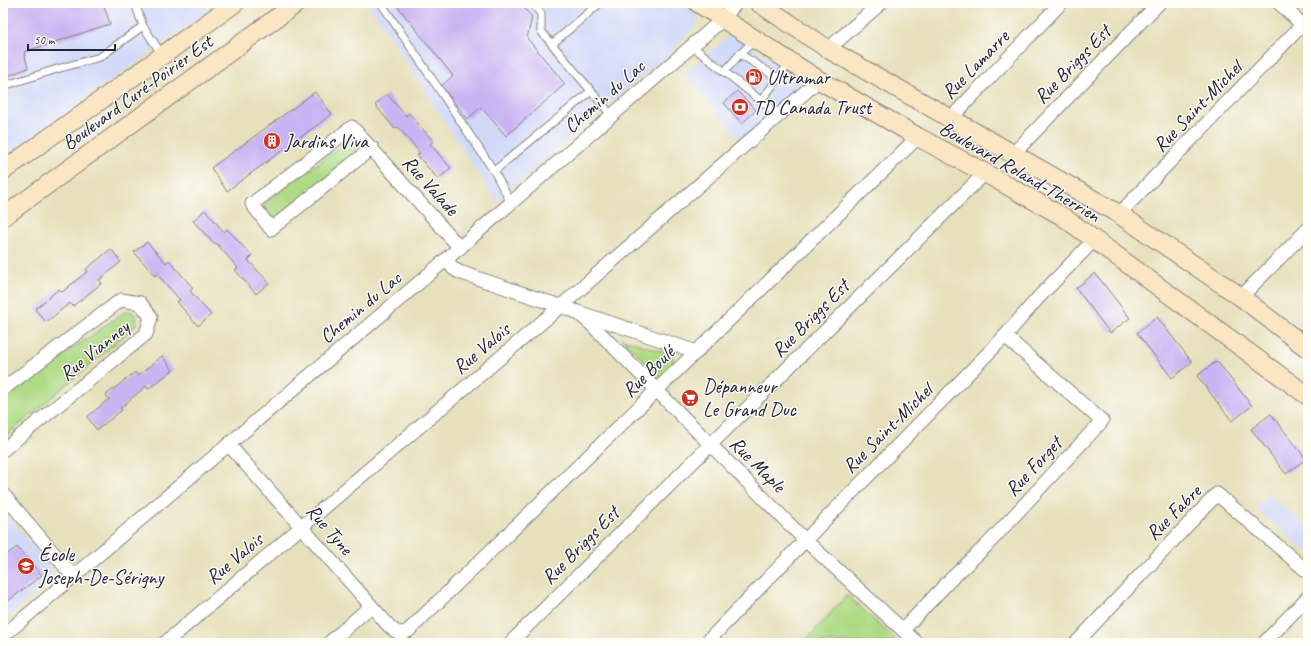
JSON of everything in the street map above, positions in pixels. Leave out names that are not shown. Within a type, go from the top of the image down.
[{"type":"main road","name":"Boulevard Curé-Poirier Est","points":[[3,171],[235,3]]},
{"type":"main road","name":"Boulevard Curé-Poirier Est","points":[[3,217],[297,3]]},
{"type":"main road","name":"Boulevard Roland-Therrien","points":[[698,3],[819,80],[918,137],[1062,216],[1308,396]]},
{"type":"main road","name":"Boulevard Roland-Therrien","points":[[759,3],[828,49],[1014,153],[1119,214],[1241,297],[1308,349]]},
{"type":"street","name":"Chemin du Lac","points":[[3,636],[460,248],[723,19],[736,3]]},
{"type":"street","points":[[828,49],[881,3]]},
{"type":"street","name":"Rue Lamarre","points":[[951,118],[1061,3]]},
{"type":"street","name":"Rue Briggs Est","points":[[1014,153],[1159,3]]},
{"type":"street","points":[[1279,3],[1305,27]]},
{"type":"street","name":"Rue Saint-Michel","points":[[1119,214],[1305,27]]},
{"type":"street","name":"Rue Valois","points":[[165,643],[301,527],[567,308],[819,80]]},
{"type":"street","name":"Rue Valade","points":[[372,148],[271,229],[252,204],[352,127],[372,148],[460,248]]},
{"type":"street","name":"Rue Boulé","points":[[404,633],[408,631],[657,391],[918,137]]},
{"type":"street","name":"Rue Briggs Est","points":[[510,643],[985,173]]},
{"type":"street","points":[[1241,297],[1308,229]]},
{"type":"street","name":"Rue Saint-Michel","points":[[706,643],[1005,336],[1038,298],[1095,239]]},
{"type":"street","name":"Rue Maple","points":[[446,260],[454,269],[460,272],[697,352]]},
{"type":"street","name":"Rue Vianney","points":[[3,389],[121,300],[140,303],[151,317],[146,334],[3,450]]},
{"type":"street","name":"Rue Maple","points":[[567,308],[583,317],[806,540],[917,643]]},
{"type":"street","name":"Rue Forget","points":[[903,630],[949,581],[986,546],[1102,421],[1005,336]]},
{"type":"street","name":"Rue Tyne","points":[[229,445],[394,631],[400,634],[404,633]]},
{"type":"street","points":[[3,494],[73,576]]},
{"type":"street","name":"Rue Fabre","points":[[1076,643],[1217,494],[1308,572]]},
{"type":"street","points":[[1264,643],[1308,597]]},
{"type":"street","points":[[329,643],[372,606]]},
{"type":"lane","points":[[135,3],[143,26],[157,47],[161,57]]},
{"type":"lane","points":[[381,3],[494,172],[511,203]]},
{"type":"lane","points":[[532,3],[541,14],[541,31],[612,116]]},
{"type":"lane","points":[[552,44],[600,3]]},
{"type":"lane","points":[[3,86],[100,57],[143,26]]},
{"type":"lane","points":[[724,72],[755,40]]},
{"type":"lane","points":[[692,46],[779,115]]},
{"type":"lane","points":[[740,54],[778,78]]},
{"type":"lane","points":[[761,100],[790,62]]},
{"type":"lane","points":[[494,172],[591,91]]},
{"type":"shaded area","points":[[3,3],[219,3],[3,158]]},
{"type":"shaded area","points":[[368,3],[679,3],[697,15],[698,22],[696,26],[674,46],[675,48],[496,201]]},
{"type":"shaded area","points":[[733,35],[800,78],[803,84],[801,88],[741,140],[684,73],[726,38]]},
{"type":"shaded area","points":[[1267,494],[1308,527],[1308,553],[1256,508]]},
{"type":"shaded area","name":"École Joseph-De-Sérigny","points":[[3,511],[48,563],[53,572],[51,579],[3,621]]},
{"type":"green space","points":[[349,142],[355,144],[356,154],[277,218],[270,217],[265,209],[267,201],[344,144]]},
{"type":"green space","points":[[126,311],[130,311],[136,316],[137,323],[134,327],[3,439],[3,398]]},
{"type":"green space","points":[[621,338],[669,354],[673,357],[673,363],[660,377]]},
{"type":"green space","points":[[847,595],[895,639],[891,643],[803,643]]},
{"type":"building","points":[[3,3],[103,3],[110,24],[24,52],[28,68],[3,78]]},
{"type":"building","points":[[395,3],[520,3],[532,17],[527,38],[565,84],[506,136],[481,107],[468,119],[441,86],[453,76]]},
{"type":"building","name":"TD Canada Trust","points":[[737,91],[756,110],[742,124],[724,103]]},
{"type":"building","name":"Jardins Viva","points":[[315,92],[332,114],[227,191],[211,168]]},
{"type":"building","points":[[387,94],[406,116],[409,113],[433,141],[430,144],[451,168],[438,179],[417,155],[420,153],[398,127],[395,129],[375,105]]},
{"type":"building","points":[[205,210],[224,232],[227,229],[252,256],[248,260],[269,283],[256,294],[235,270],[238,268],[216,243],[214,244],[193,221]]},
{"type":"building","points":[[147,242],[166,263],[169,260],[193,288],[190,291],[211,315],[198,326],[177,302],[180,300],[157,274],[155,276],[134,252]]},
{"type":"building","points":[[111,249],[121,262],[99,280],[102,283],[73,306],[70,303],[46,322],[35,309],[59,289],[62,292],[88,271],[86,269]]},
{"type":"building","points":[[1095,273],[1130,318],[1110,333],[1076,288]]},
{"type":"building","points":[[1157,317],[1192,362],[1172,378],[1137,333]]},
{"type":"building","points":[[162,356],[173,370],[148,389],[146,386],[120,408],[122,410],[97,430],[87,417],[109,399],[106,395],[135,372],[138,376]]},
{"type":"building","points":[[1217,361],[1252,406],[1232,421],[1197,376]]},
{"type":"building","points":[[1271,414],[1306,459],[1286,474],[1251,429]]},
{"type":"building","points":[[17,547],[42,575],[3,605],[3,557]]},
{"type":"place","name":"Ultramar","points":[[754,77]]},
{"type":"place","name":"TD Canada Trust","points":[[740,107]]},
{"type":"place","name":"Jardins Viva","points":[[272,141]]},
{"type":"place","name":"Dépanneur Le Grand Duc","points":[[690,398]]},
{"type":"place","name":"École Joseph-De-Sérigny","points":[[26,566]]}]
